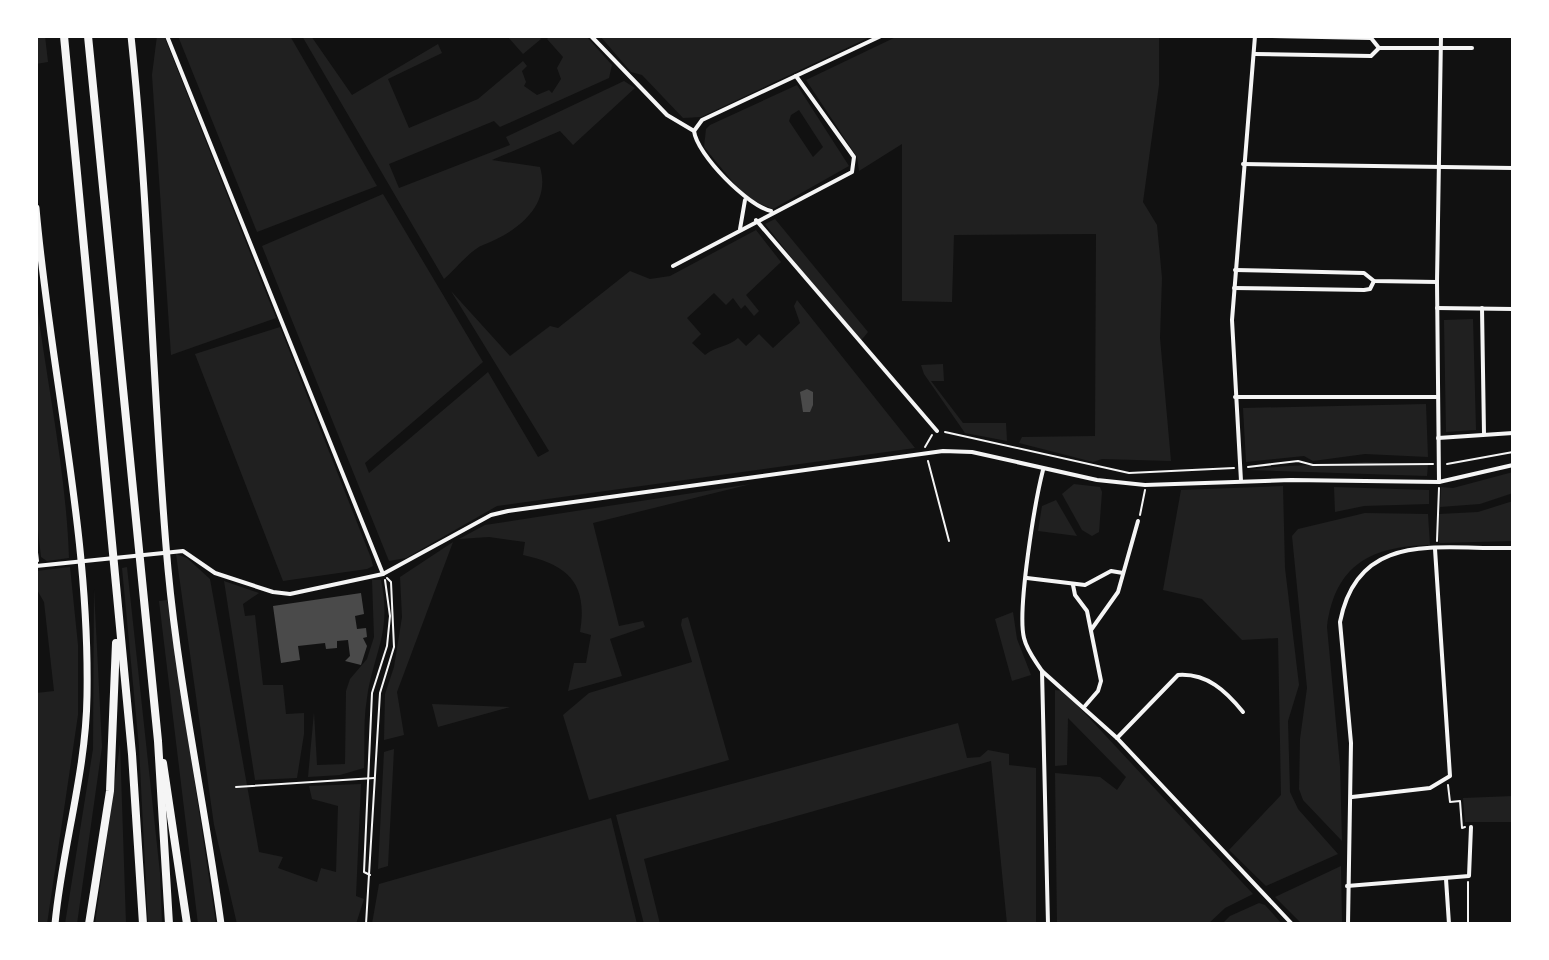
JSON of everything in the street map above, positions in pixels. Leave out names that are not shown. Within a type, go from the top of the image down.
[{"type":"highway","points":[[64,36],[137,815],[143,924]]},
{"type":"highway","points":[[88,36],[158,741],[169,924]]},
{"type":"highway","points":[[131,36],[144,166],[157,450],[166,543],[184,695],[221,924]]},
{"type":"highway","points":[[36,208],[79,552],[86,716],[55,924]]},
{"type":"highway","points":[[89,924],[112,769],[116,610]]},
{"type":"highway","points":[[158,741],[168,786],[187,924]]},
{"type":"street","points":[[167,36],[383,574]]},
{"type":"street","points":[[591,36],[667,115],[694,131],[698,145],[745,200],[774,212]]},
{"type":"street","points":[[694,131],[702,120],[881,36]]},
{"type":"street","points":[[1241,481],[1235,397],[1234,288],[1255,36]]},
{"type":"street","points":[[1272,36],[1368,38],[1379,48],[1472,48]]},
{"type":"street","points":[[1439,482],[1436,397],[1441,36]]},
{"type":"street","points":[[1254,54],[1371,56],[1379,48]]},
{"type":"street","points":[[673,266],[852,172],[856,163],[796,76]]},
{"type":"street","points":[[1243,164],[1513,168]]},
{"type":"street","points":[[740,229],[745,200]]},
{"type":"street","points":[[756,220],[937,431]]},
{"type":"street","points":[[1235,270],[1367,273],[1374,281],[1437,282]]},
{"type":"street","points":[[1234,288],[1364,290],[1370,289],[1374,281]]},
{"type":"street","points":[[1437,308],[1513,309]]},
{"type":"street","points":[[1482,308],[1484,434]]},
{"type":"street","points":[[1235,397],[1436,397]]},
{"type":"street","points":[[1438,438],[1513,433]]},
{"type":"street","points":[[37,566],[183,551],[215,573],[273,592],[290,594],[383,574],[491,515],[508,511],[926,453],[972,452],[1043,469],[1145,485],[1241,481],[1439,482],[1513,465]]},
{"type":"street","points":[[1043,469],[1036,494],[1021,616],[1023,636],[1042,671],[1117,738],[1292,924]]},
{"type":"street","points":[[1091,630],[1118,592],[1138,521]]},
{"type":"street","points":[[1348,924],[1352,797],[1340,622],[1351,583],[1375,561],[1400,551],[1513,548]]},
{"type":"street","points":[[1352,797],[1430,788],[1450,776],[1435,549]]},
{"type":"street","points":[[1027,578],[1090,585],[1111,571],[1123,573]]},
{"type":"street","points":[[1073,585],[1075,595],[1086,607],[1101,686],[1084,706]]},
{"type":"street","points":[[1042,671],[1048,924]]},
{"type":"street","points":[[1117,738],[1178,675],[1212,682],[1225,690],[1243,712]]},
{"type":"street","points":[[1347,886],[1469,876],[1471,827]]},
{"type":"street","points":[[1446,879],[1449,924]]},
{"type":"path","points":[[949,541],[926,453],[926,443],[937,431],[1045,455]]},
{"type":"path","points":[[1438,465],[1513,452]]},
{"type":"path","points":[[1435,549],[1439,482]]},
{"type":"path","points":[[1138,521],[1145,485]]},
{"type":"path","points":[[36,544],[37,566]]},
{"type":"path","points":[[366,924],[380,693],[394,647],[395,616],[391,582],[383,574]]},
{"type":"path","points":[[371,875],[364,872],[372,693],[387,646],[390,616],[383,574]]},
{"type":"path","points":[[236,787],[374,778]]},
{"type":"path","points":[[1445,780],[1450,786],[1450,802],[1460,801],[1462,828],[1471,827]]},
{"type":"path","points":[[1468,924],[1469,876]]},
{"type":"shaded area","points":[[36,36],[45,36],[48,62],[36,64]]},
{"type":"shaded area","points":[[157,36],[164,36],[276,318],[171,355],[152,75]]},
{"type":"shaded area","points":[[178,36],[290,36],[377,186],[257,232]]},
{"type":"shaded area","points":[[302,36],[311,36],[352,95],[438,44],[442,53],[388,79],[409,128],[478,99],[523,61],[527,66],[522,71],[526,82],[524,86],[537,95],[549,90],[552,93],[561,79],[557,68],[563,57],[547,39],[550,36],[586,36],[612,65],[609,78],[500,127],[494,121],[389,164],[399,188],[510,145],[506,137],[624,81],[635,88],[573,145],[560,131],[492,160],[540,167],[541,194],[536,206],[518,226],[473,251],[444,279]]},
{"type":"shaded area","points":[[538,36],[541,39],[523,54],[508,37]]},
{"type":"shaded area","points":[[600,36],[872,36],[701,117],[683,118],[642,75],[631,72]]},
{"type":"shaded area","points":[[898,36],[1159,36],[1159,85],[1143,202],[1157,225],[1162,278],[1160,338],[1171,461],[1102,459],[1093,462],[1019,443],[1022,437],[1095,436],[1096,234],[954,235],[952,302],[902,301],[902,144],[859,171],[857,157],[806,80]]},
{"type":"shaded area","points":[[797,85],[849,166],[773,209],[746,198],[704,147],[706,129]],"holes":[[[799,110],[823,147],[813,157],[789,121],[791,115]]]},
{"type":"shaded area","points":[[383,194],[483,362],[365,463],[369,473],[488,372],[538,457],[549,451],[451,291],[510,356],[550,326],[558,328],[630,271],[650,279],[670,276],[756,230],[781,262],[746,295],[759,311],[754,316],[745,305],[741,309],[733,298],[726,305],[714,293],[687,318],[701,334],[692,343],[705,355],[738,338],[746,346],[759,334],[773,348],[800,323],[794,306],[797,300],[915,448],[497,506],[406,558],[389,561],[262,246]]},
{"type":"shaded area","points":[[775,219],[868,332],[859,343],[765,224]]},
{"type":"shaded area","points":[[36,298],[60,460],[69,558],[47,561],[41,557],[36,513]]},
{"type":"shaded area","points":[[1473,319],[1476,430],[1446,432],[1444,320]]},
{"type":"shaded area","points":[[280,327],[371,558],[373,566],[367,569],[283,581],[195,354]]},
{"type":"shaded area","points":[[943,364],[944,381],[931,381],[963,423],[1006,423],[1007,441],[965,433],[924,374],[921,365]]},
{"type":"shaded area","points":[[1426,404],[1428,457],[1365,454],[1313,461],[1304,456],[1246,462],[1243,408]]},
{"type":"shaded area","points":[[1365,462],[1428,465],[1427,476],[1248,470],[1278,467]]},
{"type":"shaded area","points":[[1513,472],[1513,493],[1480,504],[1440,507],[1441,487],[1453,488]]},
{"type":"shaded area","points":[[751,484],[593,523],[619,626],[643,621],[645,627],[610,639],[622,676],[568,691],[574,663],[586,663],[591,635],[580,632],[581,601],[572,579],[552,564],[523,555],[525,542],[489,537],[459,539],[485,525]]},
{"type":"shaded area","points":[[1074,484],[1100,487],[1102,492],[1099,532],[1092,536],[1082,530],[1062,494]]},
{"type":"shaded area","points":[[1283,486],[1285,568],[1299,685],[1288,721],[1290,792],[1298,809],[1338,854],[1266,886],[1229,850],[1281,795],[1278,638],[1242,640],[1202,599],[1163,590],[1181,490]]},
{"type":"shaded area","points":[[1334,487],[1429,490],[1429,504],[1364,506],[1335,512]]},
{"type":"shaded area","points":[[1056,500],[1077,536],[1038,531],[1042,506]]},
{"type":"shaded area","points":[[1513,501],[1513,541],[1439,543],[1439,514],[1478,512]]},
{"type":"shaded area","points":[[1365,513],[1428,514],[1430,545],[1391,549],[1360,563],[1338,588],[1331,605],[1327,627],[1340,766],[1342,841],[1303,800],[1299,789],[1300,739],[1307,688],[1292,536],[1298,529]]},
{"type":"shaded area","points":[[453,542],[397,692],[404,735],[384,740],[385,694],[394,667],[402,617],[400,577]]},
{"type":"shaded area","points":[[176,554],[187,558],[210,579],[259,852],[283,857],[278,868],[317,882],[321,868],[336,872],[338,806],[312,799],[309,786],[361,784],[356,896],[364,899],[356,924],[237,924],[214,825]]},
{"type":"shaded area","points":[[70,567],[78,645],[78,715],[47,924],[36,924],[36,693],[54,691],[44,602],[36,588],[36,571]]},
{"type":"shaded area","points":[[127,567],[160,873],[162,924],[148,924],[139,747],[122,568]]},
{"type":"shaded area","points":[[372,580],[381,580],[384,614],[366,707],[364,768],[340,775],[308,777],[314,712],[317,765],[345,764],[346,691],[350,679],[367,659],[374,637]]},
{"type":"shaded area","points":[[224,581],[259,593],[243,604],[245,616],[255,615],[263,685],[283,685],[286,714],[304,713],[297,778],[255,780]]},
{"type":"shaded area","points":[[94,589],[102,747],[77,924],[65,924],[93,749]]},
{"type":"shaded area","points":[[167,600],[216,924],[198,924],[159,601]]},
{"type":"shaded area","points":[[1013,612],[1017,639],[1031,675],[1012,681],[995,619]]},
{"type":"shaded area","points":[[688,617],[729,760],[589,800],[563,715],[589,693],[692,662],[681,625],[682,619]]},
{"type":"shaded area","points":[[1055,690],[1064,691],[1253,894],[1225,908],[1208,924],[1057,924],[1055,773],[1100,777],[1117,790],[1126,777],[1068,718],[1067,765],[1055,766]]},
{"type":"shaded area","points":[[432,704],[510,707],[438,727]]},
{"type":"shaded area","points":[[958,723],[967,758],[980,757],[988,750],[1009,754],[1009,765],[1036,768],[1036,924],[1007,924],[991,761],[644,859],[660,924],[644,924],[616,815]]},
{"type":"shaded area","points":[[120,744],[126,924],[95,924]]},
{"type":"shaded area","points":[[394,749],[388,866],[378,869],[384,752]]},
{"type":"shaded area","points":[[1513,796],[1513,822],[1465,822],[1463,798]]},
{"type":"shaded area","points":[[611,818],[637,924],[372,924],[379,884]]},
{"type":"shaded area","points":[[1341,866],[1342,924],[1302,924],[1275,897]]},
{"type":"shaded area","points":[[1259,903],[1265,905],[1282,924],[1222,924],[1230,916]]},
{"type":"building","points":[[807,389],[813,392],[813,405],[810,412],[803,412],[800,392]]},
{"type":"building","points":[[361,593],[364,614],[355,616],[357,629],[366,628],[367,637],[363,638],[367,646],[361,665],[345,661],[350,656],[348,640],[337,641],[337,648],[326,649],[325,643],[298,646],[300,660],[281,663],[273,606]]}]
